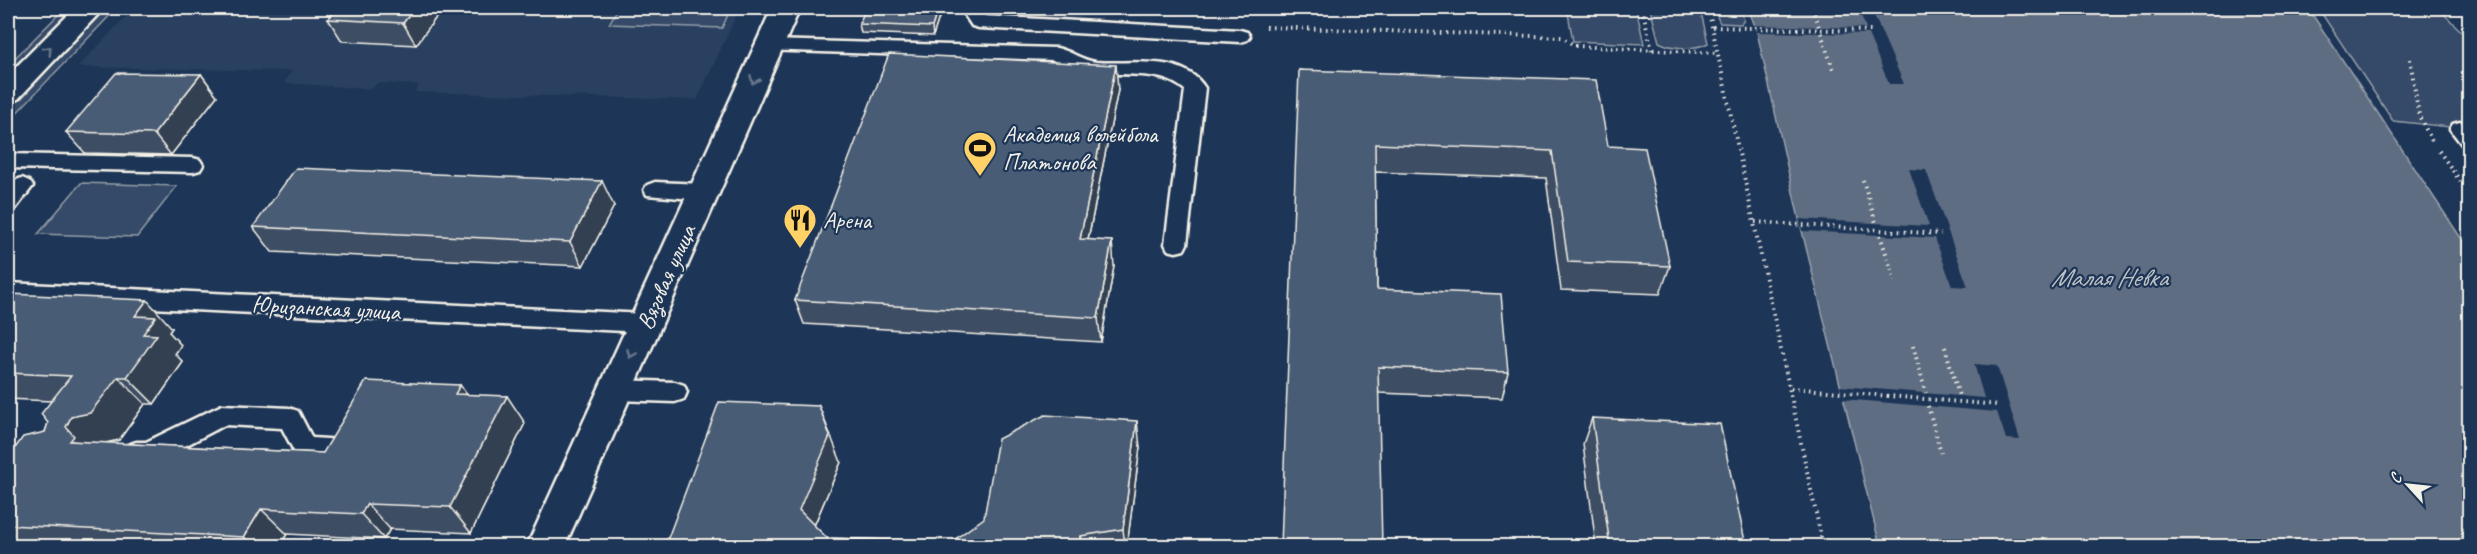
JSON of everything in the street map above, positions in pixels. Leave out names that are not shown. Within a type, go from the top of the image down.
[{"type":"street","points":[[8,92],[90,8]]},
{"type":"street","name":"Вязовая улица","points":[[546,546],[786,8]]},
{"type":"lane","points":[[969,8],[979,22],[1240,36]]},
{"type":"lane","points":[[769,46],[1057,54],[1083,66],[1172,72],[1188,78],[1195,88],[1176,243]]},
{"type":"lane","points":[[8,161],[193,165]]},
{"type":"lane","points":[[8,203],[22,186]]},
{"type":"lane","points":[[655,190],[704,192]]},
{"type":"lane","name":"Юризанская улица","points":[[8,292],[645,323]]},
{"type":"lane","points":[[616,390],[675,392]]},
{"type":"lane","points":[[111,452],[149,453],[222,415],[289,418],[305,448],[343,450]]},
{"type":"path","points":[[1642,8],[1652,50]]},
{"type":"path","points":[[1708,8],[1823,546]]},
{"type":"path","points":[[1812,8],[1819,27]]},
{"type":"path","points":[[1240,36],[1258,27],[1539,36],[1562,37],[1575,46],[1718,53]]},
{"type":"path","points":[[1713,27],[1874,31]]},
{"type":"path","points":[[1821,33],[1833,69]]},
{"type":"path","points":[[1863,180],[1876,223]]},
{"type":"path","points":[[1755,222],[1941,234]]},
{"type":"path","points":[[1880,235],[1895,281]]},
{"type":"path","points":[[1913,346],[1926,393]]},
{"type":"path","points":[[1945,347],[1959,396]]},
{"type":"path","points":[[1791,388],[1998,405]]},
{"type":"path","points":[[1928,406],[1941,453]]},
{"type":"shaded area","points":[[65,8],[77,8],[8,78],[8,65]]},
{"type":"shaded area","points":[[100,8],[117,8],[8,122],[8,104]]},
{"type":"shaded area","points":[[134,8],[740,8],[697,100],[415,92],[419,85],[377,83],[372,89],[284,83],[292,71],[78,67]]},
{"type":"shaded area","points":[[618,8],[731,8],[722,28],[609,24]]},
{"type":"shaded area","points":[[1567,8],[1636,8],[1644,44],[1573,41]]},
{"type":"shaded area","points":[[1650,8],[1700,8],[1708,43],[1684,48],[1659,42]]},
{"type":"shaded area","points":[[1713,8],[1740,8],[1744,20],[1741,24],[1720,23]]},
{"type":"shaded area","points":[[2318,8],[2438,8],[2469,39],[2469,129],[2393,121]]},
{"type":"shaded area","points":[[81,183],[177,186],[137,237],[38,234]]},
{"type":"water","name":"Малая Невка","points":[[1748,8],[2308,8],[2469,250],[2469,546],[1880,546],[1799,219],[1757,32]]},
{"type":"pier","points":[[1858,8],[1871,8],[1904,84],[1889,84],[1868,34],[1757,32],[1754,25],[1866,28]]},
{"type":"pier","points":[[1909,169],[1926,170],[1968,287],[1952,286],[1935,238],[1802,231],[1799,219],[1929,226]]},
{"type":"pier","points":[[1974,364],[1997,366],[2020,440],[2006,439],[1997,412],[1842,399],[1840,386],[1984,398]]},
{"type":"building","points":[[338,8],[415,8],[403,23],[328,19]]},
{"type":"building","points":[[866,8],[938,8],[932,27],[859,24]]},
{"type":"building","name":"Академия волейбола Платонова","points":[[889,54],[1116,65],[1080,239],[1112,241],[1098,318],[795,300]]},
{"type":"building","points":[[1299,70],[1596,80],[1608,146],[1645,148],[1670,266],[1568,262],[1552,151],[1375,144],[1377,289],[1501,294],[1508,372],[1378,367],[1382,546],[1281,546]]},
{"type":"building","points":[[116,73],[201,74],[154,134],[66,132]]},
{"type":"building","points":[[296,168],[602,181],[570,242],[253,227]]},
{"type":"building","points":[[8,294],[147,300],[135,316],[156,317],[143,334],[157,335],[127,377],[118,377],[90,413],[71,417],[66,427],[74,436],[70,441],[323,453],[366,381],[460,385],[455,394],[507,396],[450,507],[367,504],[361,514],[261,509],[244,537],[8,525],[8,458],[23,437],[45,432],[48,423],[41,414],[71,376],[8,373]]},
{"type":"building","points":[[719,402],[819,406],[830,436],[799,510],[827,538],[951,542],[984,518],[998,439],[1045,415],[1137,421],[1123,529],[1081,536],[1079,546],[665,546]]},
{"type":"building","points":[[1592,418],[1720,424],[1746,546],[1610,546]]},
{"type":"place","name":"Академия волейбола Платонова","points":[[980,177]]},
{"type":"place","name":"Арена","points":[[800,249]]}]
